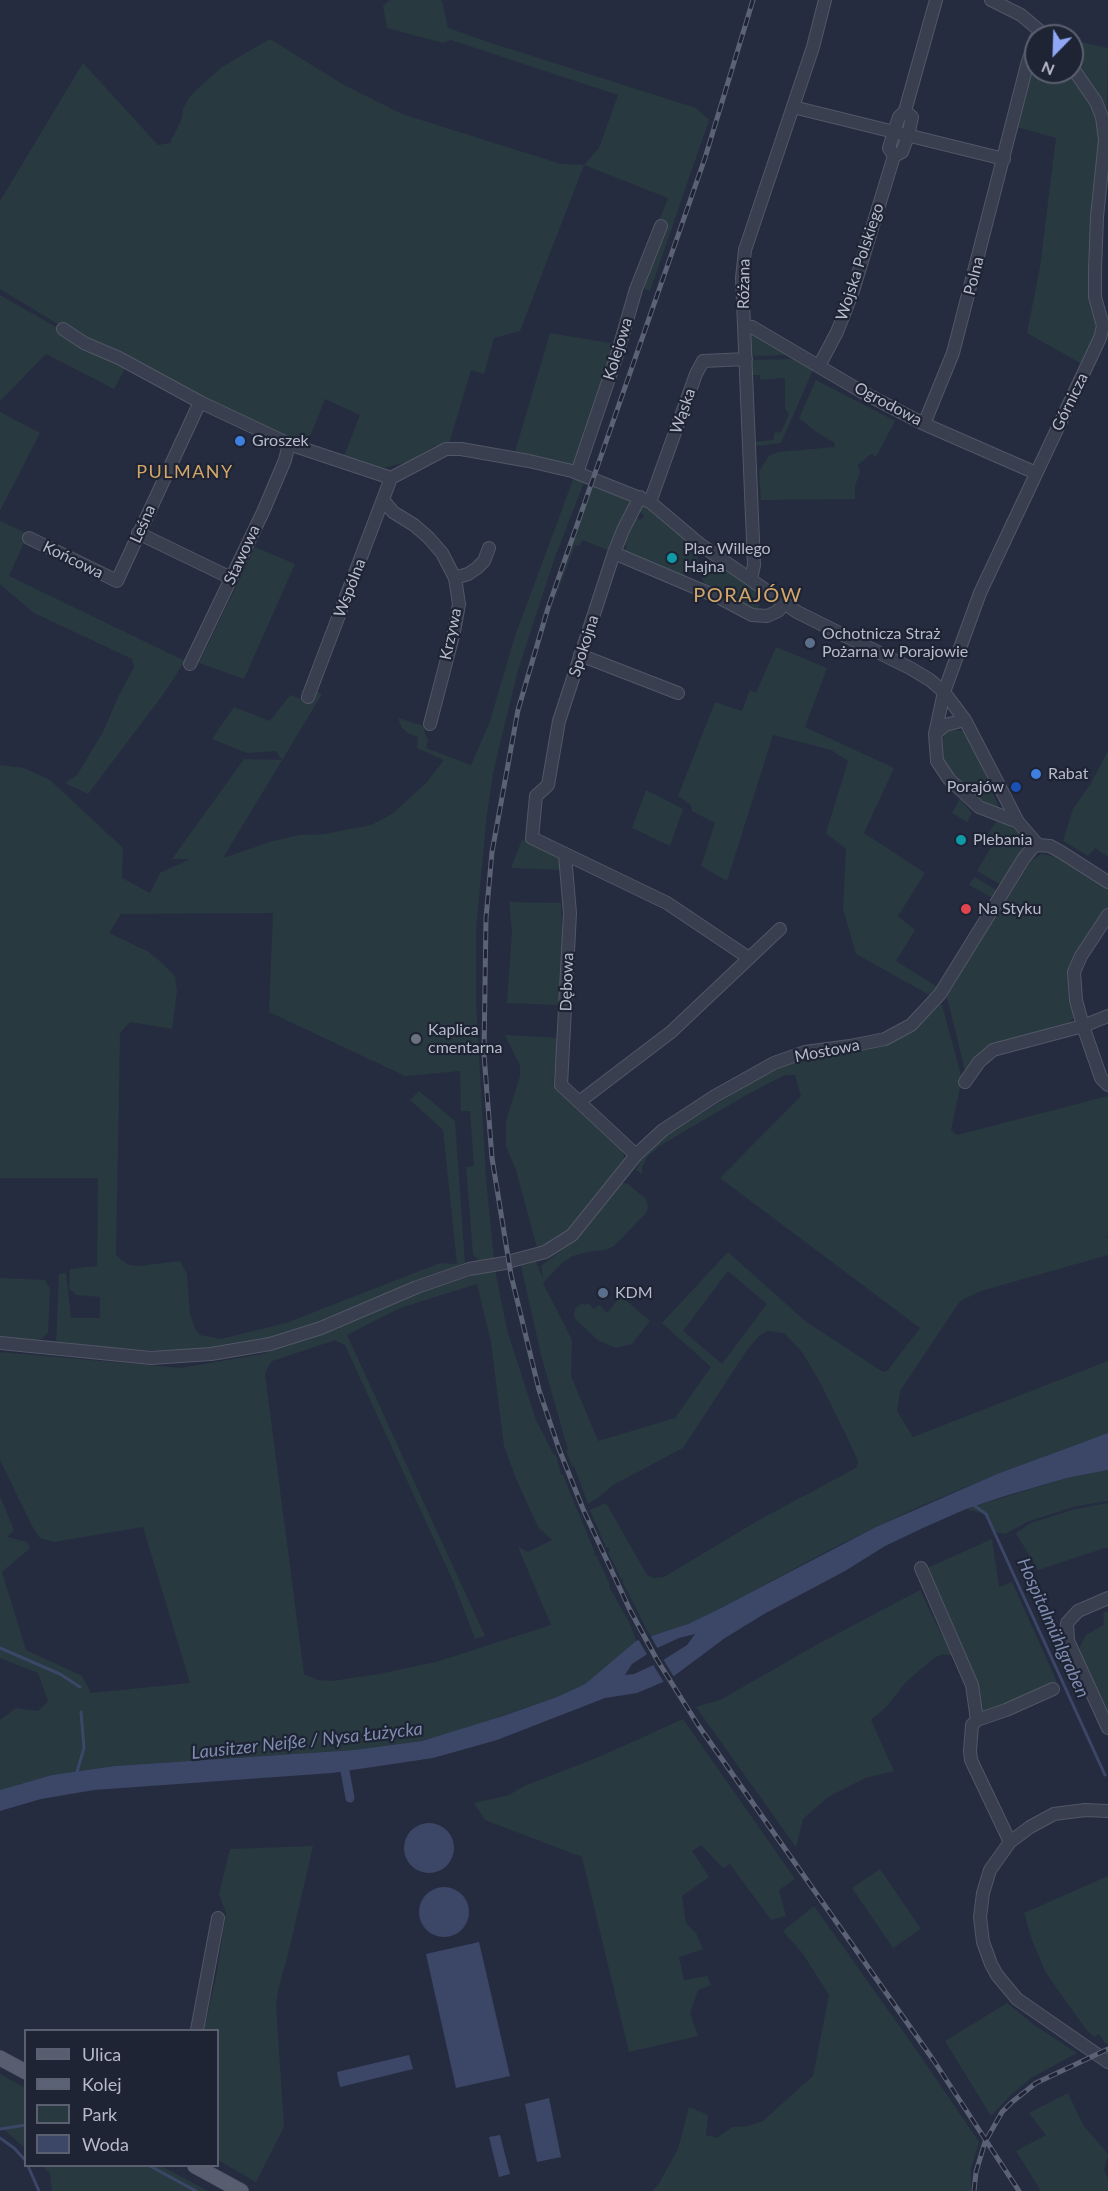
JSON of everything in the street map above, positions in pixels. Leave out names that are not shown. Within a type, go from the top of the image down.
[{"type":"main road","points":[[0,2058],[24,2071]]},
{"type":"main road","points":[[197,2167],[241,2191]]},
{"type":"street","name":"Różana","points":[[751,579],[754,565],[742,278],[745,250],[793,106],[825,0]]},
{"type":"street","name":"Wojska Polskiego","points":[[894,156],[889,148],[899,117],[905,111],[936,0]]},
{"type":"street","points":[[991,0],[1021,15],[1029,24]]},
{"type":"street","name":"Polna","points":[[924,424],[953,353],[1024,77]]},
{"type":"street","name":"Górnicza","points":[[934,734],[944,692],[980,593],[1036,473],[1102,350],[1103,326],[1095,297],[1102,219],[1105,140],[1102,117],[1096,102],[1084,84]]},
{"type":"street","points":[[793,106],[1004,159]]},
{"type":"street","name":"Wojska Polskiego","points":[[819,366],[837,332],[852,294],[894,156],[902,152],[908,136],[912,117],[905,111]]},
{"type":"street","name":"Kolejowa","points":[[578,473],[636,289],[661,226]]},
{"type":"street","name":"Ogrodowa","points":[[744,326],[752,327],[864,393],[924,424],[1036,473]]},
{"type":"street","points":[[63,329],[84,343],[120,358],[200,402],[289,444],[391,478],[446,449],[461,449],[529,461],[578,473],[645,499],[701,545],[784,604],[810,620],[930,680],[944,692],[965,720],[1018,822],[1038,845],[1050,846],[1108,882]]},
{"type":"street","name":"Wąska","points":[[645,499],[703,361],[746,359]]},
{"type":"street","name":"Leśna","points":[[117,581],[200,402]]},
{"type":"street","name":"Stawowa","points":[[190,664],[267,501],[285,460],[289,444]]},
{"type":"street","name":"Wspólna","points":[[308,697],[391,478]]},
{"type":"street","name":"Spokojna","points":[[565,855],[532,838],[537,796],[548,785],[559,721],[614,553],[623,530],[645,499]]},
{"type":"street","name":"Krzywa","points":[[384,501],[393,512],[414,525],[435,545],[442,553],[455,578],[459,604],[430,724]]},
{"type":"street","points":[[138,532],[231,578]]},
{"type":"street","name":"Końcowa","points":[[29,538],[117,581]]},
{"type":"street","points":[[455,578],[477,568],[484,561],[489,548]]},
{"type":"street","points":[[614,553],[720,598],[752,615],[759,617],[773,614],[784,604]]},
{"type":"street","points":[[580,656],[678,693]]},
{"type":"street","points":[[965,720],[945,725],[934,734],[937,761],[949,779],[980,807],[1018,822]]},
{"type":"street","name":"Mostowa","points":[[0,1343],[151,1358],[211,1354],[270,1344],[321,1328],[417,1287],[469,1269],[545,1252],[572,1236],[636,1155],[663,1130],[715,1096],[774,1063],[805,1052],[885,1039],[911,1025],[940,994],[1024,858],[1033,847],[1038,845]]},
{"type":"street","points":[[565,855],[667,903],[749,958]]},
{"type":"street","name":"Dębowa","points":[[565,855],[570,913],[561,1085],[636,1155]]},
{"type":"street","points":[[1108,915],[1081,956],[1074,972],[1076,1000],[1083,1026],[1101,1078],[1108,1085]]},
{"type":"street","points":[[579,1102],[671,1032],[780,929]]},
{"type":"street","points":[[965,1082],[979,1062],[993,1050],[1083,1026],[1108,1016]]},
{"type":"street","points":[[921,1568],[972,1684],[977,1720]]},
{"type":"street","points":[[1108,1598],[1078,1611],[1067,1623],[1068,1641],[1108,1728]]},
{"type":"street","points":[[1010,1842],[971,1760],[972,1725],[977,1720],[1053,1689]]},
{"type":"street","points":[[1108,1811],[1085,1810],[1054,1814],[1030,1827],[1010,1842],[990,1870],[981,1905],[981,1929],[988,1959],[997,1975],[1017,1999],[1108,2062]]},
{"type":"street","points":[[197,2029],[218,1918]]},
{"type":"green space","points":[[390,0],[442,1],[448,28],[696,108],[709,120],[650,291],[633,284],[668,198],[584,165],[599,148],[618,95],[451,40],[443,43],[387,28],[383,6]]},
{"type":"green space","points":[[270,39],[344,85],[402,114],[561,164],[584,165],[520,331],[494,338],[484,374],[471,370],[449,444],[435,446],[408,462],[383,468],[344,456],[360,415],[325,399],[307,444],[278,434],[61,326],[0,289],[0,201],[83,63],[158,145],[170,143],[182,118],[183,109],[195,91],[222,67]]},
{"type":"green space","points":[[1084,43],[1108,48],[1107,113],[1084,81]]},
{"type":"green space","points":[[1027,84],[1079,84],[1099,120],[1099,330],[1082,364],[1027,333],[1040,267],[1056,138],[1017,127]]},
{"type":"green space","points":[[0,295],[126,367],[114,389],[46,354],[0,401]]},
{"type":"green space","points":[[550,333],[615,344],[576,466],[515,452]]},
{"type":"green space","points":[[751,335],[754,335],[790,355],[749,356]]},
{"type":"green space","points":[[795,359],[813,370],[781,443],[755,446],[754,442],[774,440],[774,433],[781,432],[789,414],[785,409],[785,378],[760,380],[760,375],[750,375],[749,360]]},
{"type":"green space","points":[[816,380],[895,421],[876,457],[871,454],[858,465],[860,472],[855,486],[855,499],[761,500],[759,471],[769,456],[778,452],[834,447],[835,443],[816,432],[799,418]]},
{"type":"green space","points":[[0,412],[40,433],[0,511]]},
{"type":"green space","points":[[574,477],[585,480],[555,557],[518,670],[493,773],[487,814],[476,929],[476,1003],[486,1178],[494,1260],[482,1263],[473,1255],[466,1167],[474,1166],[470,1111],[461,1111],[460,1071],[405,1076],[269,1012],[273,913],[121,914],[109,933],[149,952],[175,976],[177,991],[172,1029],[130,1022],[120,1033],[116,1254],[120,1259],[129,1265],[139,1266],[180,1261],[187,1274],[190,1314],[195,1329],[200,1335],[221,1339],[286,1323],[440,1263],[457,1264],[443,1130],[410,1100],[419,1091],[455,1121],[465,1263],[410,1282],[373,1300],[284,1335],[211,1350],[174,1352],[56,1344],[59,1274],[66,1273],[71,1318],[100,1318],[100,1297],[76,1295],[69,1288],[70,1269],[97,1266],[98,1178],[0,1178],[0,765],[24,768],[50,780],[123,848],[122,878],[150,893],[160,873],[190,859],[172,859],[244,759],[282,760],[276,751],[247,753],[212,739],[234,707],[270,721],[290,695],[309,701],[316,691],[322,694],[223,858],[299,835],[325,834],[371,825],[392,814],[410,798],[427,782],[444,760],[417,748],[418,737],[402,728],[398,718],[424,726],[428,740],[426,748],[471,765],[489,724],[515,636]]},
{"type":"green space","points":[[594,483],[630,496],[632,502],[610,551],[582,540],[579,546],[575,545],[553,605],[572,544]]},
{"type":"green space","points":[[642,506],[695,548],[699,563],[693,572],[682,576],[624,553],[627,546],[620,543],[633,516],[641,520],[644,515],[638,511]]},
{"type":"green space","points":[[0,521],[28,534],[9,576],[185,661],[162,696],[88,794],[65,783],[77,775],[103,732],[134,667],[132,659],[34,613],[0,584]]},
{"type":"green space","points":[[255,547],[295,564],[244,679],[199,663]]},
{"type":"green space","points":[[719,564],[761,594],[762,598],[757,611],[704,587],[702,577],[707,569]]},
{"type":"green space","points":[[776,647],[827,668],[805,727],[894,768],[864,833],[925,873],[898,916],[915,930],[896,961],[939,988],[933,997],[856,954],[843,909],[846,849],[826,833],[848,761],[831,750],[773,735],[727,881],[701,866],[715,823],[692,811],[691,805],[678,796],[715,702],[742,711],[750,690],[756,693]]},
{"type":"green space","points":[[951,729],[962,731],[968,736],[999,807],[994,808],[970,793],[954,777],[943,758],[941,746],[945,732]]},
{"type":"green space","points":[[1108,751],[1108,857],[1095,848],[1088,856],[1063,841],[1073,809],[1091,783]]},
{"type":"green space","points":[[646,790],[683,809],[670,846],[632,828]]},
{"type":"green space","points":[[960,799],[972,813],[967,822],[952,813]]},
{"type":"green space","points":[[999,818],[1018,832],[1022,845],[1022,853],[1003,886],[977,871],[996,839],[988,834]]},
{"type":"green space","points":[[522,840],[531,841],[563,857],[563,870],[511,868]]},
{"type":"green space","points":[[1041,854],[1061,858],[1108,888],[1108,909],[1075,960],[1074,1017],[1065,1028],[987,1048],[966,1075],[947,997],[948,992],[1031,861]]},
{"type":"green space","points":[[974,877],[1000,892],[993,898],[969,885]]},
{"type":"green space","points":[[509,902],[561,903],[563,960],[558,1005],[507,1003],[512,931]]},
{"type":"green space","points":[[937,1005],[942,1005],[961,1075],[951,1130],[957,1135],[1108,1096],[1108,1236],[1105,1237],[1108,1238],[1108,1255],[981,1291],[960,1301],[900,1391],[897,1411],[913,1437],[1108,1361],[1108,1433],[997,1474],[916,1508],[835,1547],[688,1624],[650,1636],[608,1552],[610,1550],[606,1548],[590,1510],[606,1503],[647,1575],[654,1578],[664,1577],[759,1520],[856,1468],[858,1462],[856,1456],[820,1382],[802,1352],[784,1333],[767,1331],[758,1337],[747,1350],[683,1448],[613,1485],[588,1504],[566,1451],[568,1450],[541,1355],[521,1266],[536,1261],[543,1279],[541,1266],[576,1239],[606,1199],[623,1183],[628,1184],[646,1199],[648,1207],[646,1213],[614,1246],[573,1256],[562,1263],[543,1283],[572,1340],[571,1376],[598,1441],[675,1418],[711,1367],[662,1323],[728,1252],[805,1321],[883,1372],[888,1370],[920,1328],[720,1178],[801,1096],[795,1075],[785,1075],[748,1094],[661,1145],[647,1157],[642,1167],[642,1174],[636,1170],[645,1153],[658,1140],[763,1076],[791,1063],[887,1043],[915,1030]],"holes":[[[728,1271],[767,1304],[722,1364],[683,1331]]]},
{"type":"green space","points":[[505,1035],[558,1038],[553,1085],[623,1150],[625,1161],[569,1231],[546,1247],[537,1248],[516,1170],[506,1146],[506,1121],[520,1076],[520,1065]]},
{"type":"green space","points":[[495,1270],[507,1330],[536,1420],[556,1455],[561,1475],[563,1475],[595,1553],[593,1554],[597,1557],[636,1641],[585,1684],[557,1697],[422,1741],[354,1750],[115,1766],[52,1775],[0,1790],[0,1720],[16,1708],[38,1711],[48,1701],[38,1673],[0,1658],[0,1496],[14,1530],[7,1537],[27,1542],[30,1548],[2,1572],[26,1650],[82,1676],[91,1693],[190,1683],[143,1527],[54,1542],[40,1538],[32,1526],[0,1460],[0,1352],[181,1368],[262,1354],[336,1329],[437,1285]],"holes":[[[477,1284],[491,1342],[504,1446],[538,1527],[552,1540],[528,1552],[518,1547],[551,1625],[436,1662],[379,1674],[332,1681],[318,1680],[304,1674],[265,1374],[268,1367],[272,1361],[335,1340],[345,1345],[453,1581],[475,1639],[485,1636],[347,1335],[400,1308]]]},
{"type":"green space","points":[[0,1278],[45,1280],[50,1288],[48,1332],[43,1338],[33,1343],[0,1340]]},
{"type":"green space","points":[[621,1296],[650,1321],[632,1344],[616,1348],[599,1341],[576,1320],[574,1315],[575,1309],[582,1303],[585,1305],[588,1303],[594,1309],[599,1305],[607,1313]]},
{"type":"green space","points":[[1108,1470],[1108,1501],[1073,1507],[1027,1522],[1005,1534],[995,1532],[986,1514],[966,1509],[1067,1478]]},
{"type":"green space","points":[[1108,1503],[1108,1547],[1038,1570],[1016,1533],[1031,1523],[1075,1509]]},
{"type":"green space","points":[[992,1539],[999,1587],[1012,1582],[1057,1682],[980,1716],[977,1685],[945,1608],[925,1569]]},
{"type":"green space","points":[[920,1590],[942,1636],[950,1639],[958,1657],[943,1654],[934,1658],[907,1681],[887,1706],[871,1720],[894,1771],[865,1778],[828,1797],[803,1819],[796,1847],[696,1707],[722,1699],[818,1644]]},
{"type":"green space","points":[[1108,1611],[1108,1715],[1078,1651],[1086,1635],[1104,1625],[1103,1613]]},
{"type":"green space","points":[[683,1719],[795,1879],[779,1890],[786,1916],[771,1920],[730,1864],[723,1868],[701,1845],[692,1851],[709,1877],[682,1896],[686,1923],[696,1933],[703,1949],[679,1957],[684,1980],[707,1976],[711,1985],[698,1990],[690,2013],[698,2036],[629,2052],[582,1857],[485,1820],[474,1803],[509,1795],[524,1786],[599,1757]]},
{"type":"green space","points":[[313,1846],[276,2005],[284,2127],[256,2182],[219,2161],[219,2029],[204,2029],[217,1972],[226,1913],[219,1894],[230,1849]]},
{"type":"green space","points":[[880,1869],[921,1929],[893,1948],[852,1888]]},
{"type":"green space","points":[[1108,1876],[1108,2043],[1106,2044],[1099,2034],[1094,2037],[1085,2028],[1046,1973],[1024,1913]]},
{"type":"green space","points":[[814,1906],[979,2142],[971,2168],[971,2191],[652,2191],[658,2185],[678,2149],[689,2107],[708,2115],[706,2135],[717,2138],[732,2127],[748,2126],[763,2121],[813,2076],[829,1995],[803,1954],[783,1931]]},
{"type":"green space","points":[[1007,2003],[1034,2025],[1077,2053],[1031,2078],[991,2116],[945,2041]]},
{"type":"green space","points":[[0,2074],[24,2087],[24,2147],[0,2126]]},
{"type":"green space","points":[[1068,2093],[1083,2125],[1108,2154],[1104,2170],[1108,2179],[1108,2191],[1041,2191],[1016,2151],[1046,2135],[1029,2113]]},
{"type":"green space","points":[[43,2167],[163,2167],[208,2191],[52,2191],[50,2173]]},
{"type":"water","points":[[1108,1433],[1108,1470],[1067,1478],[1005,1496],[966,1509],[925,1527],[885,1546],[845,1571],[764,1614],[725,1638],[670,1679],[637,1693],[605,1698],[497,1740],[433,1758],[332,1773],[94,1790],[41,1799],[0,1811],[0,1790],[52,1775],[115,1766],[354,1750],[422,1741],[503,1716],[557,1697],[585,1684],[636,1641],[688,1624],[876,1527],[997,1474]],"holes":[[[695,1634],[687,1645],[660,1662],[634,1674],[625,1675],[632,1664],[655,1649],[679,1638]]]},
{"type":"water","points":[[429,1823],[438,1825],[449,1834],[454,1848],[452,1857],[443,1868],[429,1873],[420,1871],[409,1862],[404,1848],[406,1839],[415,1828]]},
{"type":"water","points":[[444,1887],[453,1889],[464,1898],[469,1912],[467,1921],[458,1932],[444,1937],[435,1935],[424,1926],[419,1912],[421,1903],[430,1892]]},
{"type":"water","points":[[479,1942],[510,2076],[456,2088],[426,1954]]},
{"type":"water","points":[[409,2055],[413,2069],[340,2087],[337,2072]]},
{"type":"water","points":[[549,2098],[561,2157],[537,2162],[525,2104]]},
{"type":"water","points":[[500,2135],[510,2174],[499,2177],[489,2137]]},
{"type":"pier","points":[[649,1633],[659,1651],[649,1658],[637,1637]]},
{"type":"pier","points":[[662,1657],[675,1679],[665,1684],[652,1663]]},
{"type":"waterway","name":"Hospitalmühlgraben","points":[[972,1504],[986,1514],[1105,1775]]},
{"type":"waterway","points":[[0,1648],[60,1674],[80,1687]]},
{"type":"waterway","points":[[76,1775],[84,1748],[81,1712]]},
{"type":"waterway","points":[[345,1771],[350,1798]]},
{"type":"waterway","points":[[0,2129],[24,2125]]},
{"type":"waterway","points":[[0,2138],[24,2159]]},
{"type":"waterway","points":[[28,2167],[39,2191]]},
{"type":"waterway","points":[[152,2167],[196,2191]]},
{"type":"railway","points":[[753,0],[705,158],[548,608],[518,710],[492,852],[486,918],[484,1054],[492,1158],[511,1275],[539,1390],[583,1509],[630,1610],[656,1658],[698,1725],[934,2061],[1019,2191]]},
{"type":"railway","points":[[974,2191],[976,2172],[985,2142],[1002,2112],[1036,2083],[1108,2049]]},
{"type":"place","name":"Groszek","points":[[240,441]]},
{"type":"place","name":"Plac Willego Hajna","points":[[672,558]]},
{"type":"place","name":"Ochotnicza Straż Pożarna w Porajowie","points":[[810,643]]},
{"type":"place","name":"Rabat","points":[[1036,774]]},
{"type":"place","name":"Porajów","points":[[1016,787]]},
{"type":"place","name":"Plebania","points":[[961,840]]},
{"type":"place","name":"Na Styku","points":[[966,909]]},
{"type":"place","name":"Kaplica cmentarna","points":[[416,1039]]},
{"type":"place","name":"KDM","points":[[603,1293]]},
{"type":"district","name":"PULMANY","points":[[185,472]]},
{"type":"district","name":"PORAJÓW","points":[[748,596]]},
{"type":"water label","name":"Lausitzer Neiße / Nysa Łużycka","points":[[307,1741]]}]
